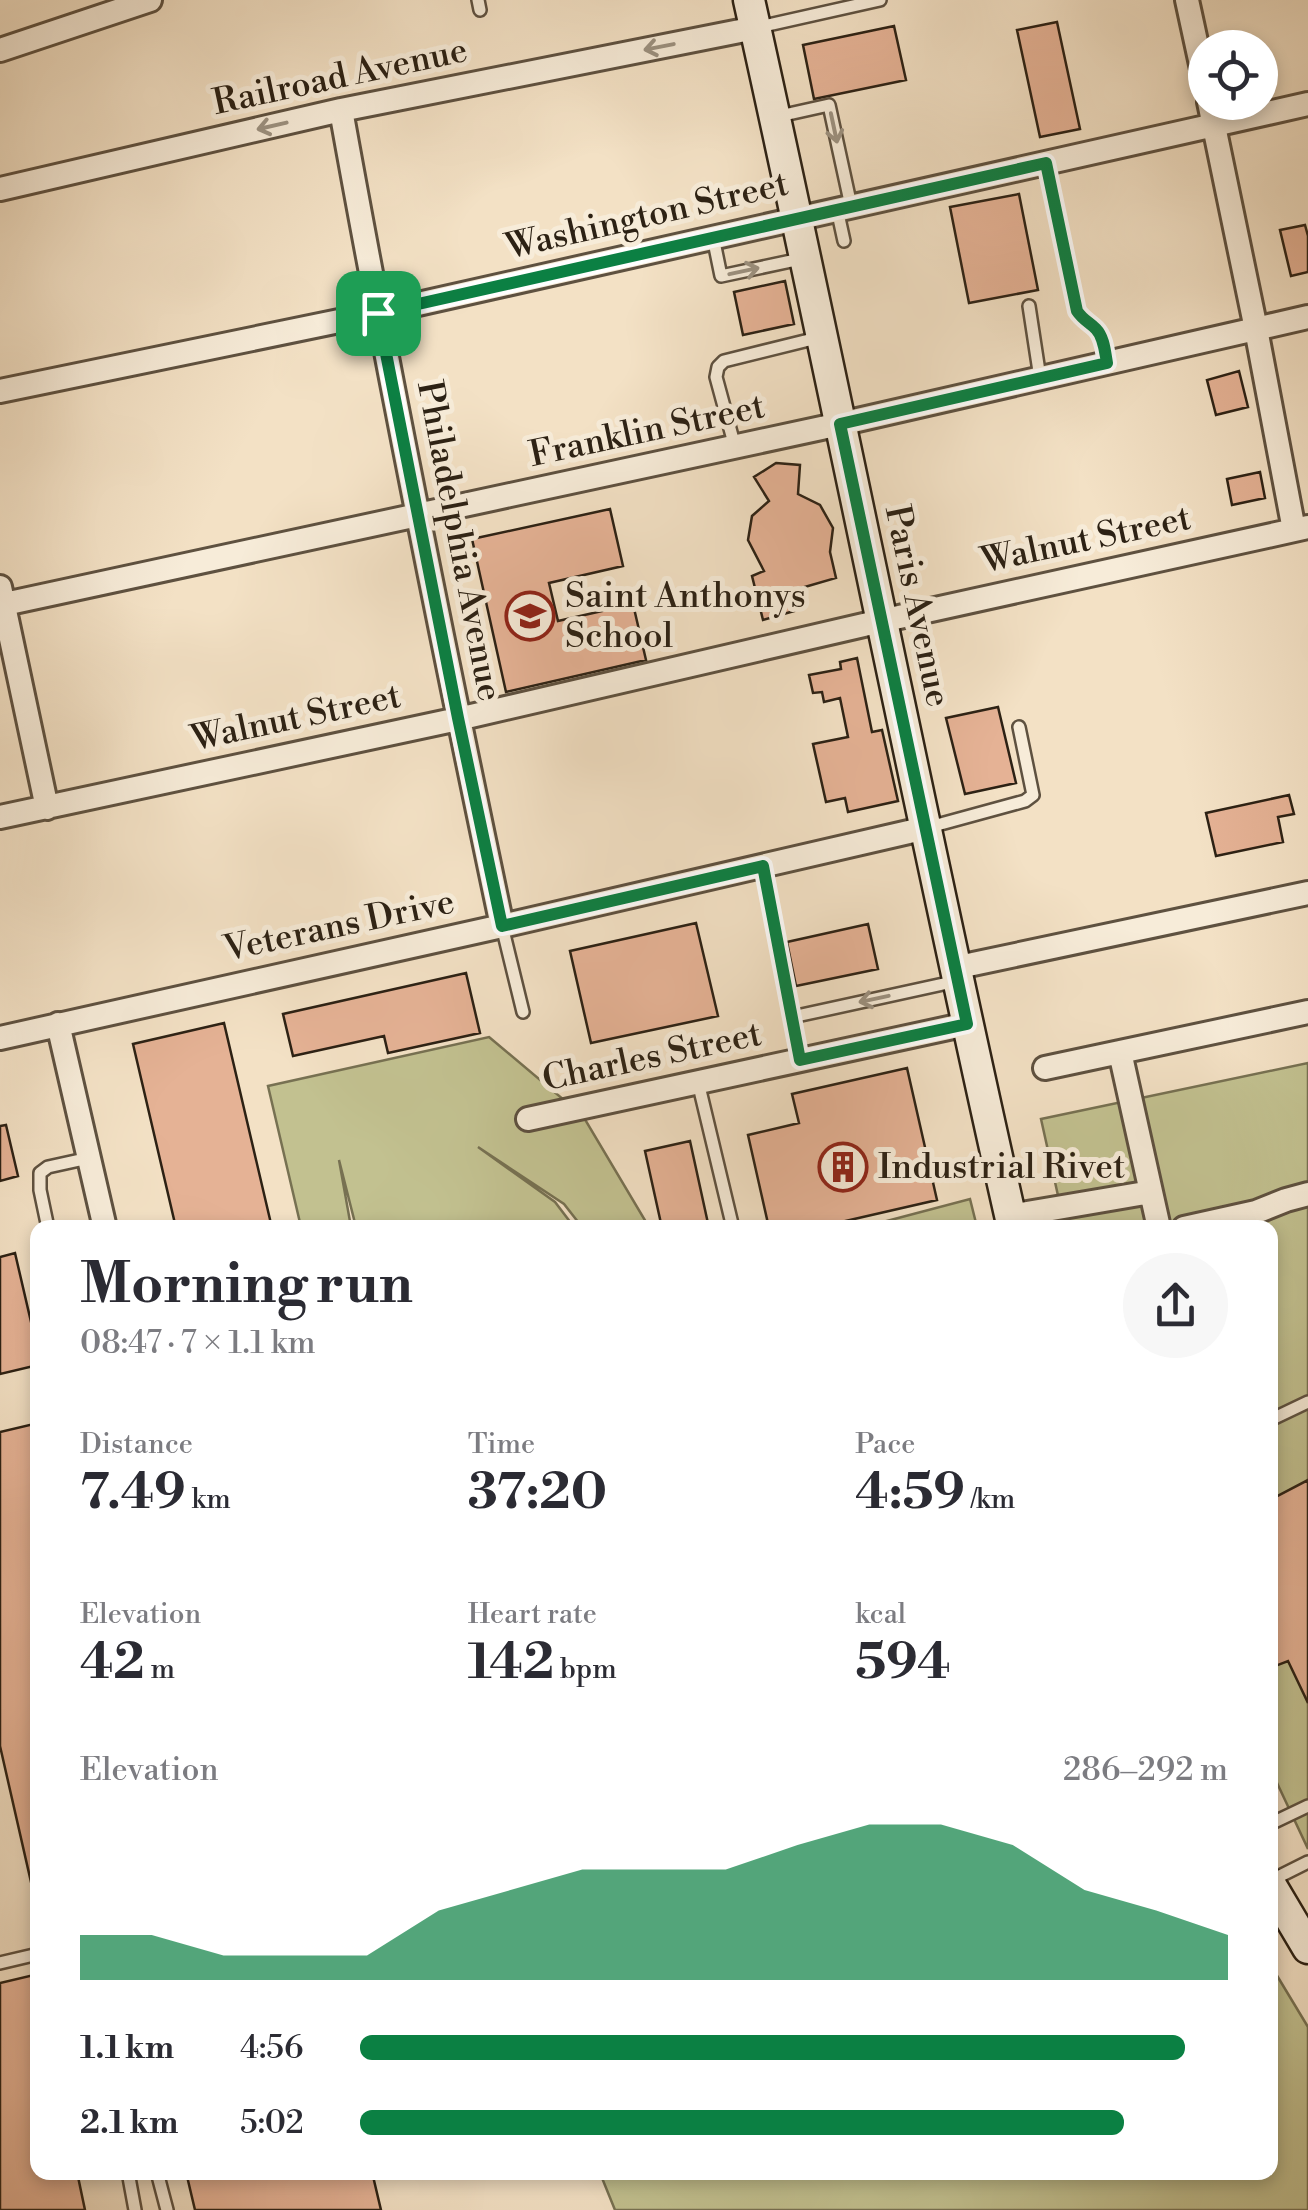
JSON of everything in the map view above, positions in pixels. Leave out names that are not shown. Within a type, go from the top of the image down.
[{"type":"street","points":[[0,50],[150,0]]},
{"type":"street","points":[[1188,0],[1194,30]]},
{"type":"street","name":"Railroad Avenue","points":[[0,190],[752,14]]},
{"type":"street","name":"Paris Avenue","points":[[752,14],[1012,1220]]},
{"type":"street","name":"Washington Street","points":[[1278,107],[1308,104]]},
{"type":"street","name":"Philadelphia Avenue","points":[[342,110],[378,313],[502,926]]},
{"type":"street","name":"Washington Street","points":[[0,391],[378,313],[1046,163],[1192,120]]},
{"type":"street","points":[[1213,120],[1301,528]]},
{"type":"street","name":"Franklin Street","points":[[1,599],[420,516],[1308,317]]},
{"type":"street","name":"Walnut Street","points":[[0,818],[1301,528]]},
{"type":"street","points":[[1,599],[46,808]]},
{"type":"street","name":"Veterans Drive","points":[[0,1038],[926,828]]},
{"type":"street","points":[[956,974],[1308,894]]},
{"type":"street","points":[[1045,1068],[1308,1012]]},
{"type":"street","points":[[58,1024],[103,1220]]},
{"type":"street","name":"Charles Street","points":[[528,1119],[967,1024]]},
{"type":"street","points":[[1120,1052],[1157,1220]]},
{"type":"street","points":[[1021,1220],[1151,1192]]},
{"type":"street","points":[[1220,1220],[1308,1194]]},
{"type":"street","points":[[1278,1896],[1308,1948]]},
{"type":"lane","points":[[752,14],[880,0]]},
{"type":"lane","points":[[775,117],[829,105],[844,208],[844,241]]},
{"type":"lane","points":[[1046,163],[1077,311],[1102,338],[1107,363]]},
{"type":"lane","points":[[713,237],[721,276],[805,258]]},
{"type":"lane","points":[[1029,306],[1040,378]]},
{"type":"lane","points":[[734,448],[716,378],[718,367],[724,362],[822,337]]},
{"type":"lane","points":[[926,828],[1026,801],[1032,794],[1019,727]]},
{"type":"lane","points":[[763,866],[800,1060]]},
{"type":"lane","points":[[502,926],[523,1012]]},
{"type":"lane","points":[[792,1018],[956,974]]},
{"type":"lane","points":[[698,1082],[731,1220]]},
{"type":"lane","points":[[46,1220],[40,1173],[48,1167],[89,1158]]},
{"type":"lane","points":[[1278,1416],[1308,1402]]},
{"type":"lane","points":[[1278,1820],[1308,1806]]},
{"type":"lane","points":[[1278,1878],[1308,1862]]},
{"type":"lane","points":[[0,1963],[30,1956]]},
{"type":"lane","points":[[129,2180],[135,2210]]},
{"type":"lane","points":[[159,2180],[167,2210]]},
{"type":"shaded area","points":[[489,1037],[583,1116],[645,1220],[577,1220],[564,1204],[478,1147],[555,1202],[569,1220],[354,1220],[339,1160],[350,1220],[299,1220],[268,1086]]},
{"type":"shaded area","points":[[1308,1063],[1308,1849],[1278,1785],[1278,1220],[1063,1220],[1041,1119]]},
{"type":"shaded area","points":[[970,1199],[975,1220],[890,1220]]},
{"type":"shaded area","points":[[1278,1977],[1308,2027],[1308,2210],[615,2210],[603,2180],[1278,2180]]},
{"type":"building","points":[[1057,22],[1080,129],[1040,137],[1017,30]]},
{"type":"building","points":[[894,26],[906,80],[814,99],[803,45]]},
{"type":"building","points":[[1019,194],[1038,290],[969,303],[950,207]]},
{"type":"building","points":[[1305,225],[1308,272],[1291,276],[1280,230]]},
{"type":"building","points":[[785,281],[794,324],[743,335],[734,292]]},
{"type":"building","points":[[1239,371],[1248,407],[1216,415],[1207,380]]},
{"type":"building","points":[[776,463],[800,465],[798,494],[820,505],[833,528],[830,552],[836,578],[791,591],[794,611],[763,620],[752,576],[764,571],[748,540],[752,516],[769,501],[754,477]]},
{"type":"building","points":[[1260,472],[1265,498],[1232,505],[1227,479]]},
{"type":"building","points":[[610,509],[623,566],[549,583],[558,621],[633,604],[646,660],[506,692],[472,539]]},
{"type":"building","points":[[857,658],[872,732],[882,730],[898,801],[848,812],[845,798],[826,802],[813,744],[848,737],[840,698],[824,702],[822,692],[813,693],[809,675],[841,669],[840,662]]},
{"type":"building","points":[[998,707],[1016,783],[965,794],[946,718]]},
{"type":"building","points":[[1289,795],[1294,814],[1278,817],[1283,842],[1216,856],[1206,813]]},
{"type":"building","points":[[696,923],[718,1016],[591,1043],[570,951]]},
{"type":"building","points":[[868,924],[878,969],[796,986],[787,942]]},
{"type":"building","points":[[466,973],[480,1033],[388,1053],[384,1036],[293,1056],[283,1014]]},
{"type":"building","points":[[224,1023],[270,1220],[174,1220],[133,1044]]},
{"type":"building","name":"Industrial Rivet","points":[[907,1068],[937,1200],[850,1220],[767,1220],[748,1135],[799,1123],[792,1094]]},
{"type":"building","points":[[6,1125],[18,1176],[0,1181],[0,1126]]},
{"type":"building","points":[[690,1141],[707,1220],[660,1220],[645,1151]]},
{"type":"building","points":[[15,1253],[30,1318],[30,1367],[0,1374],[0,1257]]},
{"type":"building","points":[[30,1425],[30,1878],[0,1746],[0,1432]]},
{"type":"building","points":[[1308,1480],[1308,1703],[1288,1661],[1278,1665],[1278,1496]]},
{"type":"building","points":[[30,1976],[30,2180],[79,2180],[85,2210],[0,2210],[0,1983]]},
{"type":"building","points":[[188,2180],[374,2180],[381,2210],[195,2210]]},
{"type":"place","name":"Saint Anthonys School","points":[[530,616]]},
{"type":"place","name":"Industrial Rivet","points":[[843,1167]]},
{"type":"route","points":[[1046,163],[1077,311],[1102,338],[1107,363],[840,424],[967,1024],[800,1060],[763,866],[502,926],[378,313],[1046,163]]}]
